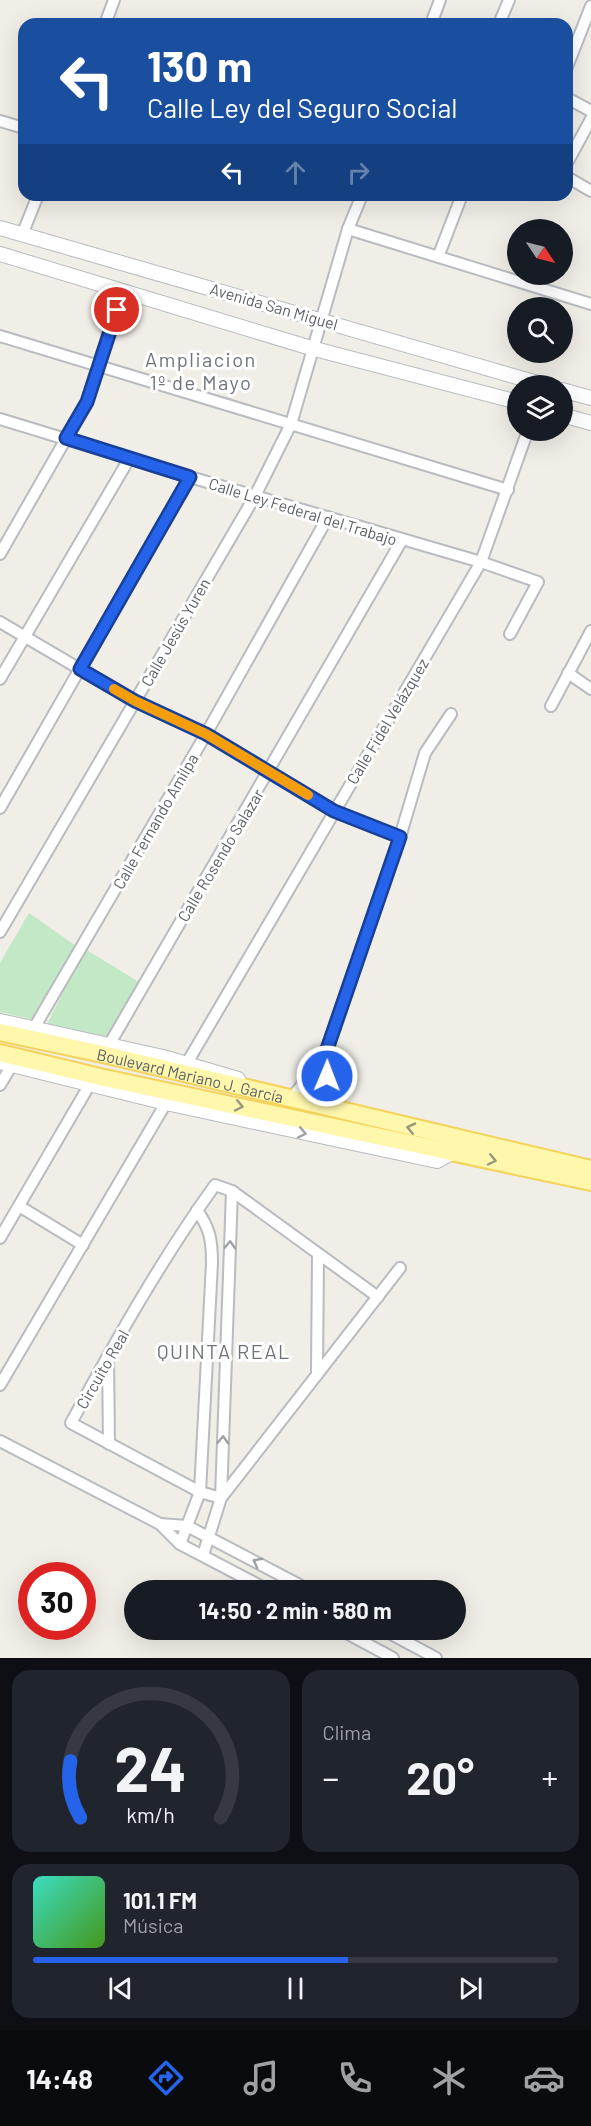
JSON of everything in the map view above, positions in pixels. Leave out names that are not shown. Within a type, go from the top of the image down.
[{"type":"main road","name":"Boulevard Mariano J. García","points":[[0,1032],[108,1050],[370,1118],[591,1169]]},
{"type":"main road","name":"Boulevard Mariano J. García","points":[[4,1060],[95,1081],[453,1152],[591,1182]]},
{"type":"street","points":[[107,18],[114,0]]},
{"type":"street","points":[[433,18],[440,0]]},
{"type":"street","points":[[502,18],[509,0]]},
{"type":"street","points":[[573,52],[591,6]]},
{"type":"street","points":[[573,101],[591,111]]},
{"type":"street","points":[[573,152],[591,119]]},
{"type":"street","points":[[0,121],[18,126]]},
{"type":"street","points":[[573,180],[591,191]]},
{"type":"street","points":[[22,235],[36,201]]},
{"type":"street","name":"Calle Jesús Yuren","points":[[2,924],[255,496],[291,424],[311,348],[348,230],[360,201]]},
{"type":"street","points":[[438,257],[460,201]]},
{"type":"street","name":"Avenida San Miguel","points":[[0,228],[511,375]]},
{"type":"street","points":[[348,230],[591,304]]},
{"type":"street","name":"Avenida San Miguel","points":[[0,254],[311,348],[507,399]]},
{"type":"street","points":[[0,554],[87,402],[123,291]]},
{"type":"street","points":[[0,336],[508,490]]},
{"type":"street","points":[[573,393],[591,398]]},
{"type":"street","points":[[573,418],[591,423]]},
{"type":"street","name":"Calle Ley Federal del Trabajo","points":[[0,419],[481,562],[538,582],[510,634]]},
{"type":"street","name":"Calle Fidel Velázquez","points":[[188,1063],[481,562],[524,441]]},
{"type":"street","points":[[0,679],[129,459]]},
{"type":"street","points":[[0,808],[190,477]]},
{"type":"street","name":"Calle Fernando Amilpa","points":[[34,1028],[206,734],[328,518]]},
{"type":"street","name":"Calle Rosendo Salazar","points":[[108,1050],[402,540]]},
{"type":"street","points":[[0,622],[135,701],[206,734],[334,811],[400,837]]},
{"type":"street","points":[[550,706],[591,631]]},
{"type":"street","points":[[568,673],[591,690]]},
{"type":"street","points":[[294,1095],[325,1055],[400,837],[425,753],[450,714]]},
{"type":"street","points":[[0,1021],[34,1028],[108,1050],[188,1063],[370,1118]]},
{"type":"street","points":[[325,1055],[331,1106]]},
{"type":"street","points":[[0,1085],[4,1060]]},
{"type":"street","points":[[0,1238],[95,1081],[166,1103],[437,1161],[453,1152]]},
{"type":"street","points":[[0,1385],[166,1103]]},
{"type":"street","name":"Circuito Real","points":[[221,1498],[200,1492],[71,1423],[108,1355],[197,1210],[215,1185],[232,1191]]},
{"type":"street","points":[[232,1191],[378,1297]]},
{"type":"street","points":[[203,1555],[221,1498],[232,1191]]},
{"type":"street","points":[[19,1206],[83,1245]]},
{"type":"street","points":[[180,1544],[200,1492],[213,1263],[212,1239],[197,1210]]},
{"type":"street","points":[[317,1375],[318,1254]]},
{"type":"street","points":[[221,1498],[400,1268]]},
{"type":"street","points":[[207,1354],[226,1356]]},
{"type":"street","points":[[108,1355],[110,1444]]},
{"type":"street","points":[[0,1442],[160,1524],[180,1544],[249,1580]]},
{"type":"street","points":[[160,1524],[187,1526],[290,1580]]},
{"type":"street","points":[[359,1640],[393,1658]]},
{"type":"street","points":[[402,1640],[436,1658]]},
{"type":"green space","points":[[29,913],[76,946],[34,1020],[0,1012],[0,963]]},
{"type":"green space","points":[[85,949],[139,982],[107,1038],[47,1024]]},
{"type":"slow traffic","points":[[114,689],[206,734],[308,795]]},
{"type":"district","name":"Ampliacion 1º de Mayo","points":[[201,370]]},
{"type":"district","name":"QUINTA REAL","points":[[224,1351]]},
{"type":"route","points":[[117,310],[87,402],[66,438],[190,477],[80,669],[135,701],[206,734],[334,811],[400,837],[325,1055],[327,1076]]}]
